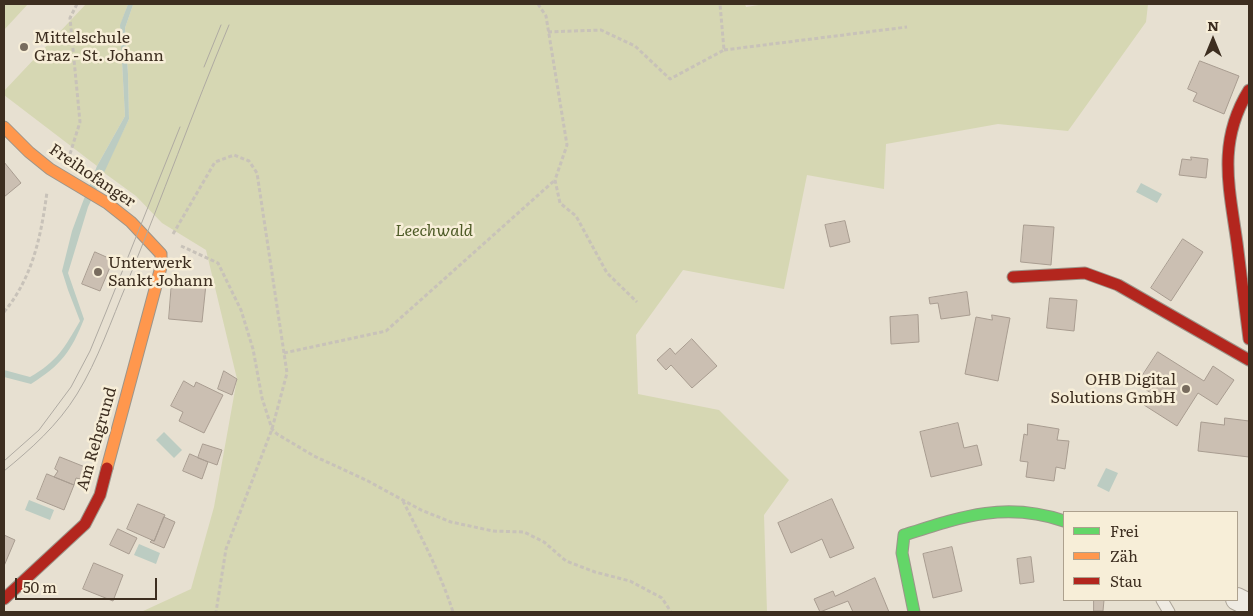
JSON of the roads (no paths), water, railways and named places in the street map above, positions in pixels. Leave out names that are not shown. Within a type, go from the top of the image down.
[{"type":"street","points":[[1249,90],[1244,96],[1231,128],[1227,172],[1249,340]]},
{"type":"street","name":"Freihofanger","points":[[4,128],[50,169],[107,203],[131,222],[161,254]]},
{"type":"street","name":"Am Rehgrund","points":[[4,599],[85,524],[100,495],[161,267],[161,254]]},
{"type":"street","points":[[1013,277],[1085,272],[1118,285],[1249,360]]},
{"type":"street","points":[[914,612],[902,553],[904,536],[964,516],[1017,510],[1055,517],[1063,521]]},
{"type":"lane","points":[[1163,601],[1169,612]]},
{"type":"tram line","points":[[204,67],[221,25]]},
{"type":"tram line","points":[[4,471],[53,426],[70,405],[91,368],[140,251],[229,25]]},
{"type":"tram line","points":[[4,461],[39,430],[71,387],[90,351],[180,127]]},
{"type":"place","name":"Mittelschule Graz - St. Johann","points":[[24,47]]},
{"type":"place","name":"Unterwerk Sankt Johann","points":[[98,272]]},
{"type":"place","name":"OHB Digital Solutions GmbH","points":[[1186,389]]},
{"type":"park label","name":"Leechwald","points":[[434,231]]}]
